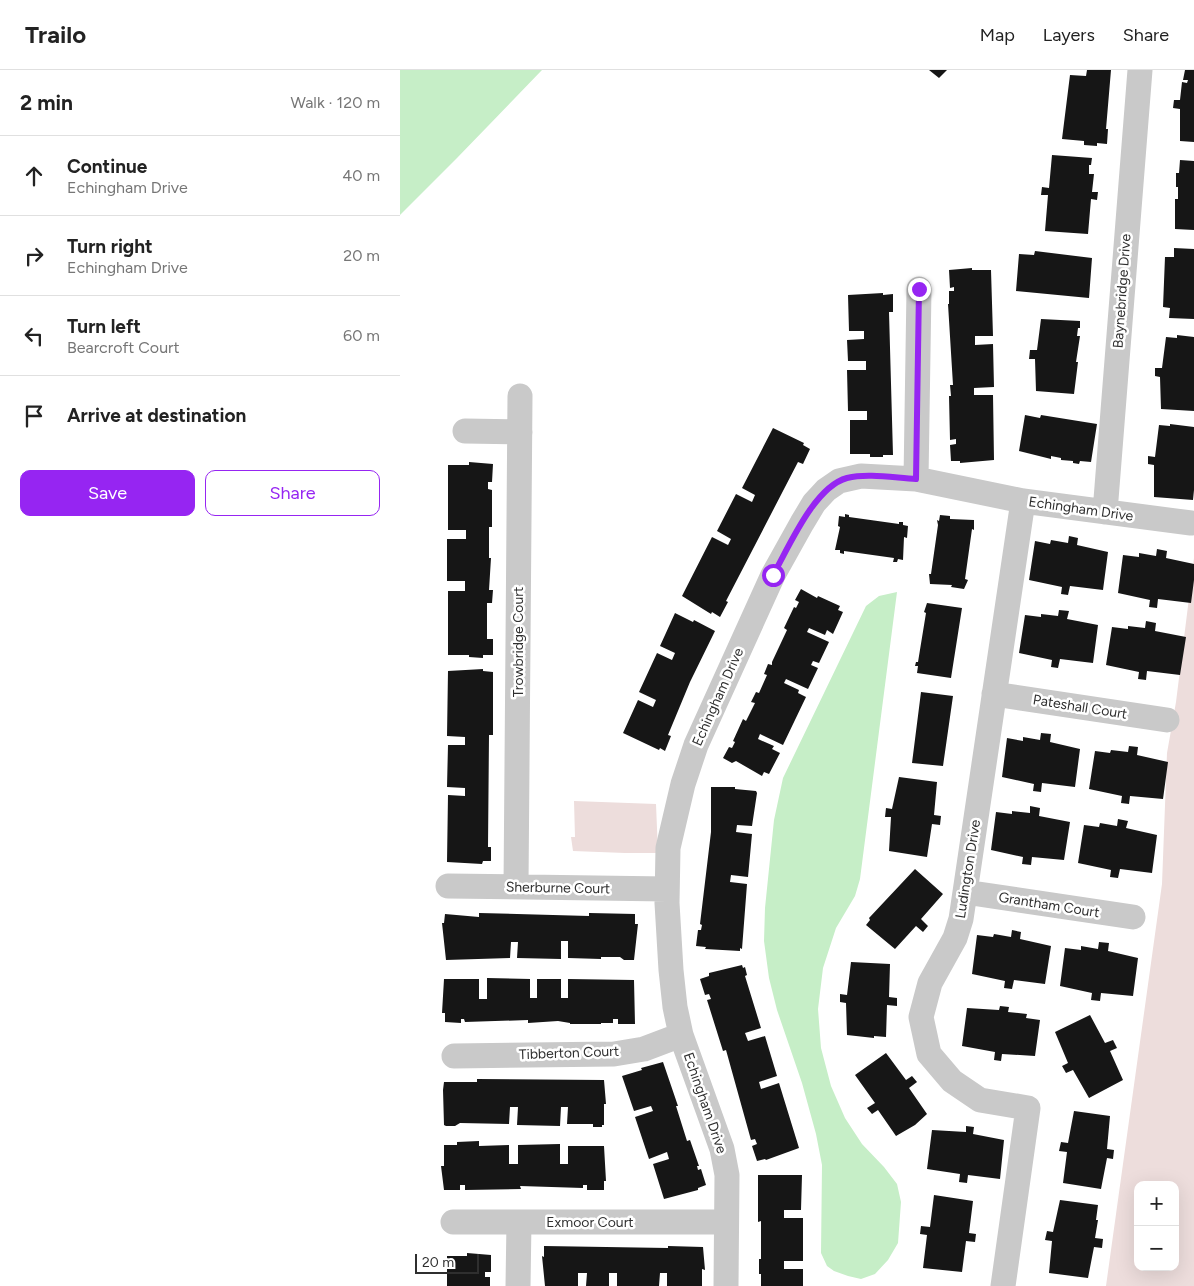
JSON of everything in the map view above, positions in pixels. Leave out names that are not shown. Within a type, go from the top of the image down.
[{"type":"street","name":"Baynebridge Drive","points":[[1105,512],[1140,70]]},
{"type":"street","points":[[916,479],[919,289]]},
{"type":"street","name":"Trowbridge Court","points":[[516,888],[520,396]]},
{"type":"street","points":[[465,431],[520,432]]},
{"type":"street","name":"Echingham Drive","points":[[726,1286],[727,1175],[722,1149],[681,1035],[675,1007],[667,889],[668,848],[683,784],[696,745],[773,575],[814,503],[826,490],[839,481],[861,476],[916,479],[1022,501],[1191,523]]},
{"type":"street","name":"Ludington Drive","points":[[1003,1286],[1028,1108],[980,1100],[952,1081],[929,1054],[921,1016],[930,983],[955,938],[961,919],[1022,501]]},
{"type":"street","name":"Pateshall Court","points":[[994,694],[1167,720]]},
{"type":"street","name":"Sherburne Court","points":[[448,886],[667,889]]},
{"type":"street","name":"Grantham Court","points":[[965,892],[1133,917]]},
{"type":"street","name":"Tibberton Court","points":[[454,1056],[614,1054],[644,1049],[681,1035]]},
{"type":"street","name":"Exmoor Court","points":[[453,1222],[726,1222]]},
{"type":"street","points":[[518,1286],[519,1222]]},
{"type":"shaded area","points":[[400,70],[542,70],[400,215]]},
{"type":"shaded area","points":[[1194,558],[1194,1286],[1106,1286],[1162,884],[1167,753],[1176,702]]},
{"type":"shaded area","points":[[897,592],[860,879],[855,896],[836,928],[823,968],[818,1009],[821,1048],[831,1086],[845,1118],[862,1144],[897,1184],[901,1202],[898,1243],[888,1260],[875,1274],[861,1279],[834,1271],[827,1266],[821,1253],[822,1165],[816,1134],[802,1083],[777,1010],[769,978],[764,941],[765,908],[774,820],[783,778],[866,606],[879,596]]},
{"type":"shaded area","points":[[574,801],[656,804],[658,853],[573,851],[571,837],[575,837]]},
{"type":"building","points":[[929,70],[947,70],[939,78]]},
{"type":"building","points":[[1087,70],[1111,70],[1106,129],[1108,129],[1107,144],[1097,143],[1097,146],[1084,145],[1084,141],[1062,139],[1070,75],[1086,76]]},
{"type":"building","points":[[1185,70],[1194,70],[1194,142],[1180,141],[1180,109],[1173,108],[1174,100],[1180,100],[1182,82],[1187,83],[1188,80],[1183,80]]},
{"type":"building","points":[[1052,155],[1092,158],[1091,165],[1089,165],[1089,174],[1094,174],[1092,192],[1098,192],[1097,200],[1091,199],[1088,234],[1045,231],[1048,195],[1041,195],[1042,187],[1049,188]]},
{"type":"building","points":[[1180,160],[1194,161],[1194,230],[1175,229],[1175,199],[1178,199],[1176,173],[1179,173]]},
{"type":"building","points":[[1174,248],[1194,249],[1194,319],[1169,318],[1170,308],[1163,307],[1165,257],[1174,257]]},
{"type":"building","points":[[1035,251],[1092,258],[1089,298],[1016,291],[1019,254],[1034,255]]},
{"type":"building","points":[[972,268],[972,270],[991,270],[993,336],[975,336],[975,345],[993,344],[994,387],[974,388],[974,395],[993,395],[994,460],[960,463],[960,461],[951,461],[950,445],[956,444],[956,439],[950,440],[949,396],[951,396],[950,385],[953,385],[948,304],[949,291],[954,291],[954,287],[950,288],[949,270]]},
{"type":"building","points":[[883,293],[883,295],[893,294],[893,312],[889,312],[893,455],[870,457],[870,454],[850,454],[850,420],[867,420],[867,411],[848,411],[847,370],[866,370],[866,361],[848,361],[847,340],[864,339],[864,331],[849,331],[848,295]]},
{"type":"building","points":[[1041,319],[1080,321],[1077,336],[1080,336],[1074,394],[1036,391],[1035,359],[1029,359],[1030,350],[1037,350]]},
{"type":"building","points":[[1177,335],[1194,337],[1194,411],[1161,409],[1160,377],[1155,376],[1155,368],[1162,368],[1166,337],[1177,338]]},
{"type":"building","points":[[1025,415],[1040,418],[1041,415],[1097,424],[1091,462],[1080,461],[1079,464],[1073,463],[1073,461],[1061,460],[1061,458],[1051,456],[1051,459],[1019,451]]},
{"type":"building","points":[[1170,424],[1194,427],[1193,500],[1154,497],[1154,465],[1148,464],[1148,456],[1155,457],[1159,425],[1170,426]]},
{"type":"building","points":[[773,428],[804,443],[803,445],[810,449],[803,464],[798,462],[726,601],[728,602],[720,617],[712,612],[711,614],[682,596],[712,537],[728,545],[731,539],[717,531],[736,494],[752,502],[755,495],[742,488]]},
{"type":"building","points":[[469,462],[493,464],[492,482],[488,482],[488,489],[492,490],[492,527],[489,527],[489,558],[491,558],[489,590],[493,590],[492,603],[487,603],[487,639],[493,639],[493,655],[483,655],[483,658],[469,657],[469,655],[448,655],[448,591],[465,591],[465,581],[447,581],[447,539],[466,539],[466,530],[448,530],[448,465],[469,465]]},
{"type":"building","points":[[845,514],[849,515],[849,517],[899,524],[899,522],[903,522],[903,525],[908,526],[907,538],[904,537],[903,560],[898,559],[897,562],[893,562],[894,558],[844,551],[844,554],[840,553],[840,550],[835,550],[840,527],[838,526],[839,516],[845,517]]},
{"type":"building","points":[[940,515],[950,516],[950,519],[974,520],[974,530],[972,529],[965,579],[968,580],[964,589],[951,587],[952,585],[930,584],[929,574],[931,574],[938,525],[937,520],[939,521]]},
{"type":"building","points":[[1069,536],[1078,538],[1077,545],[1108,552],[1103,590],[1070,586],[1068,595],[1061,594],[1062,587],[1029,580],[1035,541],[1050,544],[1051,540],[1068,543]]},
{"type":"building","points":[[1157,549],[1167,551],[1166,558],[1194,564],[1191,603],[1158,599],[1157,608],[1149,607],[1150,600],[1118,593],[1123,555],[1139,557],[1139,553],[1156,556]]},
{"type":"building","points":[[801,589],[817,598],[818,596],[840,606],[838,610],[843,612],[833,634],[827,630],[825,635],[809,628],[807,632],[829,642],[819,663],[813,661],[811,665],[818,668],[808,689],[786,679],[784,683],[799,690],[798,693],[806,697],[783,745],[760,734],[758,739],[774,746],[772,749],[780,753],[769,774],[764,772],[762,776],[736,761],[732,763],[723,758],[729,747],[732,748],[735,742],[733,741],[743,719],[746,721],[755,703],[751,702],[756,692],[759,693],[767,675],[764,674],[768,664],[772,665],[787,630],[784,628],[794,607],[796,608],[799,602],[795,600]]},
{"type":"building","points":[[927,603],[962,608],[951,678],[917,673],[918,666],[915,666],[916,662],[918,662],[926,613],[924,612]]},
{"type":"building","points":[[1059,610],[1069,611],[1067,619],[1098,625],[1093,663],[1060,659],[1058,668],[1051,667],[1052,660],[1019,653],[1025,615],[1041,617],[1041,614],[1058,616]]},
{"type":"building","points":[[675,613],[715,631],[690,682],[668,735],[671,736],[665,751],[623,733],[638,700],[653,707],[656,700],[639,692],[657,653],[672,660],[675,653],[660,646]]},
{"type":"building","points":[[1146,621],[1156,623],[1155,631],[1186,637],[1180,675],[1147,671],[1146,680],[1138,679],[1139,672],[1106,665],[1112,627],[1128,629],[1128,626],[1145,628]]},
{"type":"building","points":[[483,669],[483,671],[493,672],[493,735],[489,735],[488,847],[491,847],[491,861],[483,861],[482,864],[447,862],[448,795],[465,796],[465,788],[447,787],[448,745],[465,745],[465,737],[447,736],[448,671]]},
{"type":"building","points":[[921,692],[953,696],[943,766],[912,763]]},
{"type":"building","points":[[1041,733],[1051,734],[1050,742],[1080,749],[1075,787],[1042,783],[1041,792],[1033,791],[1034,784],[1002,777],[1007,738],[1023,741],[1023,737],[1040,740]]},
{"type":"building","points":[[1129,746],[1138,747],[1137,755],[1168,762],[1163,799],[1130,796],[1129,804],[1121,803],[1122,796],[1089,789],[1095,751],[1110,753],[1111,750],[1128,752]]},
{"type":"building","points":[[899,777],[937,782],[934,815],[941,816],[940,825],[932,824],[927,857],[889,851],[891,817],[885,817],[886,808],[892,809]]},
{"type":"building","points":[[711,787],[735,787],[735,789],[756,791],[757,793],[752,826],[737,825],[736,832],[752,834],[748,877],[731,875],[730,882],[747,884],[742,949],[740,948],[740,951],[705,949],[706,947],[696,946],[698,930],[701,930],[702,925],[700,924],[711,832]]},
{"type":"building","points":[[1030,806],[1040,808],[1039,816],[1070,822],[1064,860],[1032,857],[1031,865],[1022,864],[1023,857],[991,850],[996,812],[1012,814],[1012,811],[1030,813]]},
{"type":"building","points":[[1118,819],[1128,821],[1126,828],[1157,835],[1152,873],[1120,869],[1118,878],[1110,877],[1111,870],[1078,863],[1084,825],[1099,827],[1100,823],[1117,826]]},
{"type":"building","points":[[915,869],[943,894],[921,919],[928,926],[923,932],[916,926],[895,949],[866,925],[870,920],[869,918]]},
{"type":"building","points":[[479,913],[589,916],[589,913],[635,914],[635,924],[638,924],[634,960],[624,960],[620,957],[601,957],[601,959],[568,958],[568,941],[561,941],[561,959],[517,958],[518,942],[511,942],[510,958],[446,960],[442,923],[444,923],[445,914],[479,917]]},
{"type":"building","points":[[1012,930],[1021,932],[1020,939],[1051,946],[1045,984],[1014,980],[1012,989],[1004,988],[1005,981],[972,974],[977,935],[993,937],[994,934],[1011,937]]},
{"type":"building","points":[[1099,942],[1109,943],[1108,951],[1138,958],[1133,996],[1101,993],[1100,1001],[1091,1000],[1092,993],[1060,986],[1065,948],[1081,950],[1081,946],[1098,949]]},
{"type":"building","points":[[851,962],[890,964],[889,997],[897,998],[897,1006],[887,1005],[886,1037],[874,1036],[874,1038],[847,1035],[846,1003],[840,1002],[840,994],[847,995]]},
{"type":"building","points":[[742,965],[743,968],[745,967],[747,975],[745,976],[761,1028],[745,1033],[748,1041],[765,1036],[777,1076],[759,1082],[761,1089],[779,1083],[799,1148],[766,1160],[757,1161],[752,1146],[757,1144],[755,1139],[751,1140],[726,1050],[723,1051],[707,1000],[711,999],[709,994],[705,995],[700,979],[709,976],[709,973]]},
{"type":"building","points":[[487,978],[530,979],[530,998],[537,998],[537,979],[561,979],[561,998],[568,998],[568,979],[634,980],[635,1024],[618,1024],[618,1019],[613,1019],[613,1023],[601,1024],[570,1024],[558,1021],[528,1023],[528,1020],[465,1022],[464,1019],[461,1019],[461,1023],[445,1022],[445,1013],[442,1013],[444,979],[479,979],[479,999],[487,999]]},
{"type":"building","points":[[1000,1006],[1009,1007],[1008,1012],[1027,1014],[1026,1018],[1040,1020],[1035,1056],[1002,1054],[1001,1061],[994,1060],[995,1052],[962,1046],[967,1008],[999,1010]]},
{"type":"building","points":[[1090,1015],[1105,1043],[1113,1040],[1117,1048],[1110,1051],[1123,1080],[1089,1098],[1073,1070],[1066,1073],[1062,1066],[1068,1063],[1055,1032]]},
{"type":"building","points":[[886,1053],[906,1080],[912,1076],[917,1082],[909,1088],[927,1114],[915,1125],[896,1136],[878,1110],[872,1114],[867,1108],[875,1103],[855,1075]]},
{"type":"building","points":[[663,1062],[678,1106],[676,1106],[687,1141],[690,1140],[699,1166],[697,1166],[698,1170],[701,1169],[706,1185],[698,1188],[698,1190],[664,1199],[653,1164],[669,1159],[667,1152],[649,1159],[635,1117],[653,1111],[651,1106],[634,1111],[622,1076]]},
{"type":"building","points":[[477,1079],[604,1080],[606,1104],[604,1104],[604,1125],[602,1127],[593,1127],[593,1124],[567,1124],[568,1107],[561,1107],[560,1126],[517,1125],[518,1107],[510,1107],[509,1124],[460,1123],[455,1126],[444,1125],[444,1082],[477,1082]]},
{"type":"building","points":[[1074,1111],[1110,1116],[1107,1149],[1114,1150],[1113,1159],[1107,1158],[1101,1189],[1063,1183],[1067,1152],[1059,1151],[1061,1142],[1068,1143]]},
{"type":"building","points":[[966,1126],[974,1127],[973,1134],[1004,1140],[1000,1179],[968,1175],[967,1183],[959,1182],[960,1174],[927,1169],[932,1130],[966,1132]]},
{"type":"building","points":[[479,1141],[479,1146],[509,1145],[509,1164],[518,1164],[518,1145],[560,1144],[560,1164],[568,1164],[568,1146],[604,1146],[606,1181],[604,1181],[604,1190],[587,1190],[587,1185],[583,1185],[583,1188],[520,1186],[521,1189],[465,1190],[465,1185],[460,1185],[460,1190],[444,1190],[441,1166],[444,1166],[444,1145],[457,1145],[457,1142]]},
{"type":"building","points":[[758,1175],[802,1175],[801,1210],[784,1210],[784,1218],[803,1218],[803,1261],[784,1261],[784,1269],[803,1269],[803,1286],[761,1286],[759,1259],[761,1259],[761,1221],[758,1222]]},
{"type":"building","points":[[934,1195],[973,1201],[969,1233],[976,1234],[975,1242],[966,1241],[962,1272],[923,1268],[927,1235],[920,1234],[921,1226],[930,1227]]},
{"type":"building","points":[[1060,1200],[1098,1205],[1095,1238],[1103,1239],[1102,1248],[1094,1247],[1088,1278],[1049,1273],[1052,1241],[1045,1240],[1047,1231],[1053,1232]]},
{"type":"building","points":[[544,1246],[703,1247],[705,1270],[702,1269],[702,1286],[667,1286],[667,1273],[660,1273],[659,1286],[617,1286],[617,1273],[609,1273],[609,1286],[586,1286],[587,1273],[578,1273],[578,1286],[545,1286],[542,1256],[544,1257]]},
{"type":"building","points":[[467,1253],[491,1255],[491,1272],[485,1272],[485,1277],[490,1277],[490,1286],[447,1286],[447,1256],[467,1256]]},
{"type":"route","points":[[773,575],[814,503],[826,490],[839,481],[861,476],[916,479],[919,289]]}]
